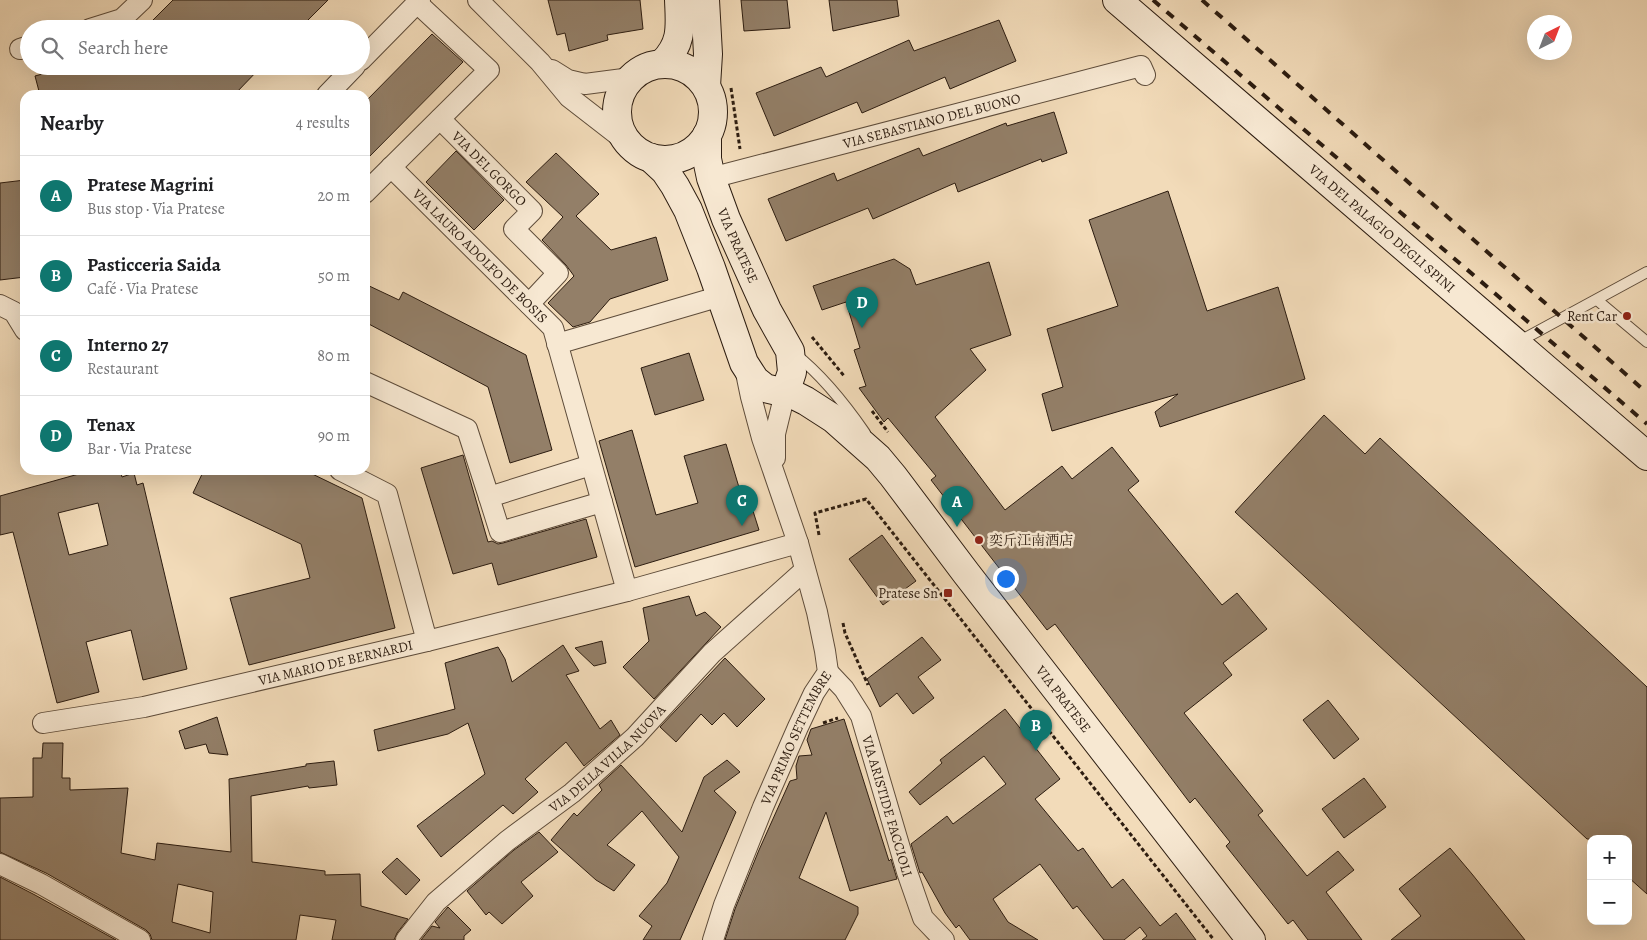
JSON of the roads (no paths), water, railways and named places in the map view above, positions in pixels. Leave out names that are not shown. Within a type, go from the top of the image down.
[{"type":"main road","points":[[663,63],[678,43],[680,33],[679,0]]},
{"type":"main road","points":[[705,0],[707,39],[718,85],[713,120],[707,135],[695,149],[680,157],[663,161],[642,154],[626,142],[619,124],[617,112],[622,91],[632,78],[648,67],[670,63],[687,68],[700,78],[718,85]]},
{"type":"main road","name":"VIA DEL PALAGIO DEGLI SPINI","points":[[1117,0],[1647,456]]},
{"type":"main road","name":"VIA PRATESE","points":[[707,135],[707,159],[711,178],[726,220],[767,310],[799,342],[785,393]]},
{"type":"main road","name":"VIA PRATESE","points":[[651,158],[665,171],[684,202],[721,296],[744,363],[756,380],[761,385],[772,390],[806,400],[834,419],[885,448],[893,476],[1251,940]]},
{"type":"street","points":[[119,20],[142,0]]},
{"type":"street","points":[[478,0],[540,62],[573,101],[626,142]]},
{"type":"street","points":[[370,51],[418,1],[489,70],[370,188]]},
{"type":"street","points":[[540,62],[576,83],[584,84],[632,78]]},
{"type":"street","name":"VIA SEBASTIANO DEL BUONO","points":[[711,178],[1141,66],[1145,75]]},
{"type":"street","points":[[332,90],[346,75]]},
{"type":"street","name":"VIA DEL GORGO","points":[[440,119],[532,211],[514,229],[558,273],[529,304]]},
{"type":"street","name":"VIA LAURO ADOLFO DE BOSIS","points":[[391,168],[553,328],[592,466]]},
{"type":"street","points":[[558,344],[721,296]]},
{"type":"street","points":[[0,305],[14,312],[20,322]]},
{"type":"street","name":"VIA PRIMO SETTEMBRE","points":[[713,940],[724,905],[767,798],[798,726],[814,693],[828,672],[822,633],[798,543],[758,421],[744,363]]},
{"type":"street","points":[[370,384],[467,429],[500,532],[602,502]]},
{"type":"street","name":"VIA PRIMO SETTEMBRE","points":[[776,475],[775,434],[785,393]]},
{"type":"street","points":[[489,497],[592,466],[627,591]]},
{"type":"street","points":[[350,475],[387,494],[427,641]]},
{"type":"street","name":"VIA MARIO DE BERNARDI","points":[[43,723],[144,707],[427,641],[627,591],[798,543]]},
{"type":"street","name":"VIA DELLA VILLA NUOVA","points":[[406,940],[436,902],[507,841],[572,793],[635,737],[712,653],[805,570]]},
{"type":"street","name":"VIA ARISTIDE FACCIOLI","points":[[828,672],[844,689],[861,716],[923,918],[944,940]]},
{"type":"street","points":[[0,864],[41,884],[140,940]]},
{"type":"lane","points":[[1516,343],[1647,272]]},
{"type":"lane","points":[[1597,300],[1647,342]]},
{"type":"lane","name":"VIA PRATESE","points":[[799,342],[819,375],[842,401],[866,434],[885,448]]},
{"type":"railway","points":[[1153,0],[1647,424]]},
{"type":"railway","points":[[1202,0],[1647,393]]},
{"type":"place","name":"Rent Car","points":[[1627,316]]},
{"type":"place","name":"Tenax","points":[[862,328]]},
{"type":"place","name":"Interno 27","points":[[742,526]]},
{"type":"place","name":"Pratese Magrini","points":[[957,527]]},
{"type":"place","name":"奕斤江南酒店","points":[[979,540]]},
{"type":"place","name":"Pratese Sn","points":[[948,593]]},
{"type":"place","name":"Pasticceria Saida","points":[[1036,751]]}]
